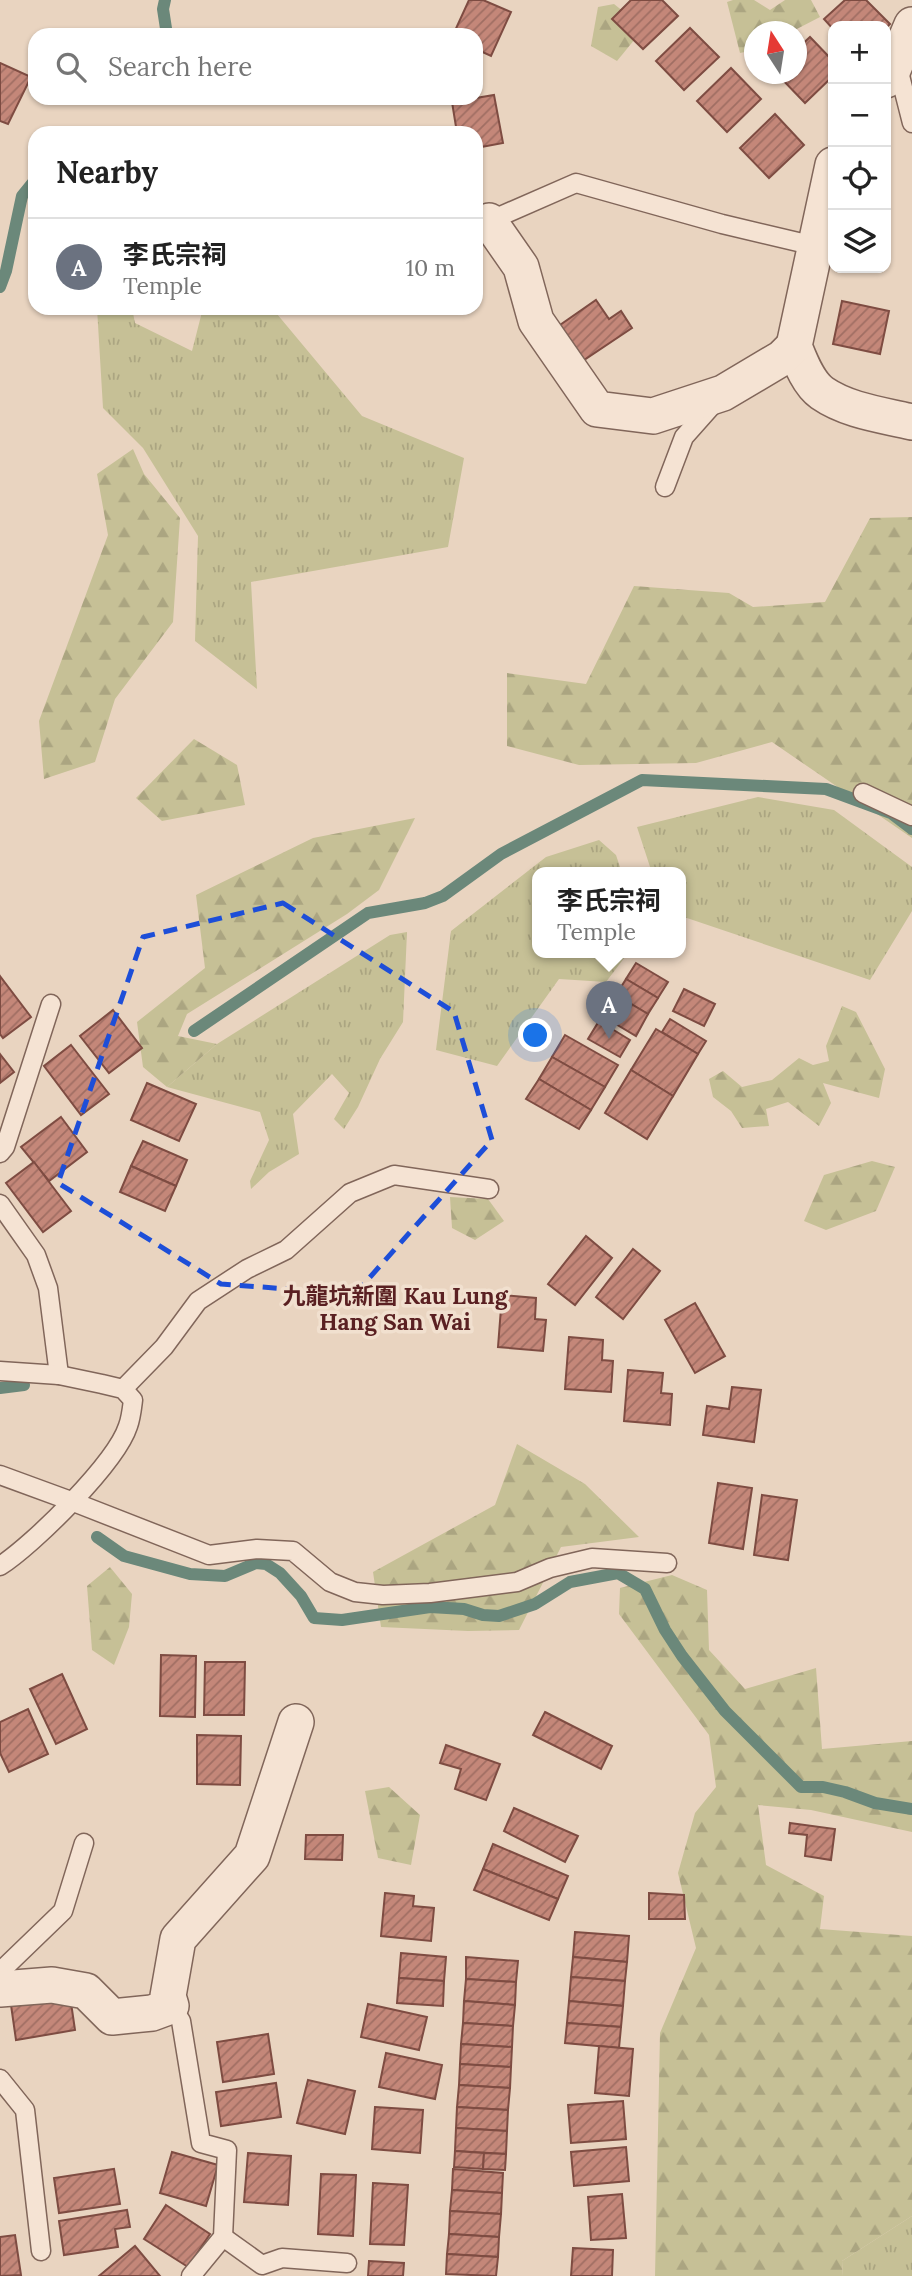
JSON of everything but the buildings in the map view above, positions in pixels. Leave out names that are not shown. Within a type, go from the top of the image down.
[{"type":"street","points":[[891,70],[912,24]]},
{"type":"street","points":[[483,217],[521,267],[536,321],[597,409],[653,416],[723,393],[782,358],[794,346],[828,188]]},
{"type":"street","points":[[794,346],[802,366],[821,392],[855,409],[912,422]]},
{"type":"street","points":[[0,1989],[52,1985],[86,1991],[111,2017],[152,2013],[170,2006],[168,1996],[178,1938],[252,1856],[296,1722]]},
{"type":"lane","points":[[891,70],[912,123]]},
{"type":"lane","points":[[483,216],[576,183],[722,224],[815,246]]},
{"type":"lane","points":[[665,487],[684,438],[723,393]]},
{"type":"lane","points":[[863,793],[912,816]]},
{"type":"lane","points":[[0,1153],[5,1147],[51,1004]]},
{"type":"lane","points":[[123,1389],[164,1347],[198,1301],[247,1269],[286,1250],[350,1193],[394,1175],[489,1189]]},
{"type":"lane","points":[[0,1204],[36,1255],[48,1288],[59,1375]]},
{"type":"lane","points":[[0,1371],[59,1375],[123,1389],[134,1399],[127,1428],[104,1465],[12,1559],[0,1566]]},
{"type":"lane","points":[[0,1475],[209,1555],[257,1549],[293,1551],[330,1582],[355,1592],[383,1595],[430,1593],[517,1581],[550,1567],[592,1558],[667,1563]]},
{"type":"lane","points":[[0,1983],[4,1968],[63,1912],[84,1843]]},
{"type":"lane","points":[[170,2006],[181,2021],[201,2143],[228,2150],[223,2237],[191,2276]]},
{"type":"lane","points":[[0,2079],[25,2110],[41,2251]]},
{"type":"lane","points":[[223,2237],[262,2265],[282,2258],[347,2263]]},
{"type":"highlighted area","points":[[283,903],[454,1012],[492,1140],[355,1294],[221,1284],[58,1183],[143,937]]},
{"type":"green space","points":[[754,0],[770,10],[785,0],[811,0],[820,17],[807,24],[807,21],[744,21],[744,52],[740,53],[727,2]]},
{"type":"green space","points":[[614,4],[644,28],[617,61],[591,46],[598,7]]},
{"type":"green space","points":[[97,315],[133,315],[135,323],[192,351],[201,315],[278,315],[362,416],[464,458],[448,547],[251,582],[257,689],[195,641],[198,536],[143,448],[103,408]]},
{"type":"green space","points":[[133,449],[144,474],[180,518],[173,622],[115,699],[95,762],[44,779],[39,721],[108,535],[97,474]]},
{"type":"green space","points":[[912,517],[912,838],[772,742],[696,763],[579,765],[507,746],[507,673],[586,684],[634,586],[729,593],[753,607],[825,602],[870,518]]},
{"type":"green space","points":[[194,739],[237,765],[245,805],[162,821],[136,798]]},
{"type":"green space","points":[[758,797],[834,810],[912,867],[912,911],[870,980],[686,918],[686,867],[650,867],[637,827]]},
{"type":"green space","points":[[415,818],[379,890],[347,914],[187,1014],[178,1036],[217,1044],[167,1087],[143,1067],[137,1022],[205,968],[196,895],[313,838]]},
{"type":"green space","points":[[599,840],[616,855],[620,867],[533,867],[546,857]]},
{"type":"green space","points":[[532,868],[532,958],[624,958],[606,982],[559,979],[497,1066],[436,1050],[451,931]]},
{"type":"green space","points":[[407,932],[403,1022],[380,1059],[358,1107],[344,1129],[334,1119],[349,1093],[332,1074],[293,1114],[299,1154],[269,1172],[251,1189],[250,1181],[269,1140],[260,1112],[167,1087],[217,1044],[390,935]]},
{"type":"green space","points":[[842,1006],[856,1012],[885,1069],[879,1098],[823,1083],[831,1103],[819,1126],[788,1102],[766,1109],[769,1126],[742,1128],[731,1111],[713,1097],[709,1079],[723,1071],[742,1087],[772,1080],[799,1058],[813,1065],[829,1061],[826,1046]]},
{"type":"green space","points":[[872,1161],[895,1167],[876,1211],[826,1230],[804,1221],[824,1175]]},
{"type":"green space","points":[[450,1197],[488,1199],[504,1221],[475,1240],[452,1228]]},
{"type":"green space","points":[[517,1444],[585,1484],[639,1537],[561,1547],[519,1630],[468,1631],[381,1627],[373,1572],[495,1505]]},
{"type":"green space","points":[[110,1567],[132,1594],[129,1627],[114,1665],[92,1650],[87,1586]]},
{"type":"green space","points":[[672,1575],[707,1590],[709,1650],[745,1689],[816,1668],[822,1749],[912,1741],[912,1832],[811,1810],[758,1805],[766,1865],[824,1896],[820,1929],[912,1936],[912,2216],[842,2261],[843,2276],[655,2276],[660,2033],[696,1948],[678,1873],[695,1813],[716,1787],[709,1735],[619,1614],[620,1588]]},
{"type":"green space","points":[[389,1787],[420,1815],[411,1865],[378,1858],[365,1791]]},
{"type":"green space","points":[[912,2216],[912,2276],[843,2276],[842,2261]]},
{"type":"waterway","points":[[165,0],[163,9],[166,28]]},
{"type":"waterway","points":[[0,287],[22,196],[28,189]]},
{"type":"waterway","points":[[194,1031],[368,913],[425,903],[443,896],[501,854],[642,780],[826,789],[891,813],[912,829]]},
{"type":"waterway","points":[[0,1388],[24,1385]]},
{"type":"waterway","points":[[97,1537],[124,1556],[190,1574],[225,1576],[256,1563],[266,1564],[280,1573],[301,1596],[314,1618],[342,1620],[430,1607],[464,1609],[483,1615],[499,1616],[535,1604],[570,1582],[618,1573],[645,1589],[665,1630],[682,1656],[725,1711],[801,1787],[823,1787],[875,1803],[912,1809]]},
{"type":"place","name":"李氏宗祠","points":[[609,1039]]},
{"type":"district","name":"九龍坑新圍 Kau Lung Hang San Wai","points":[[395,1309]]}]
